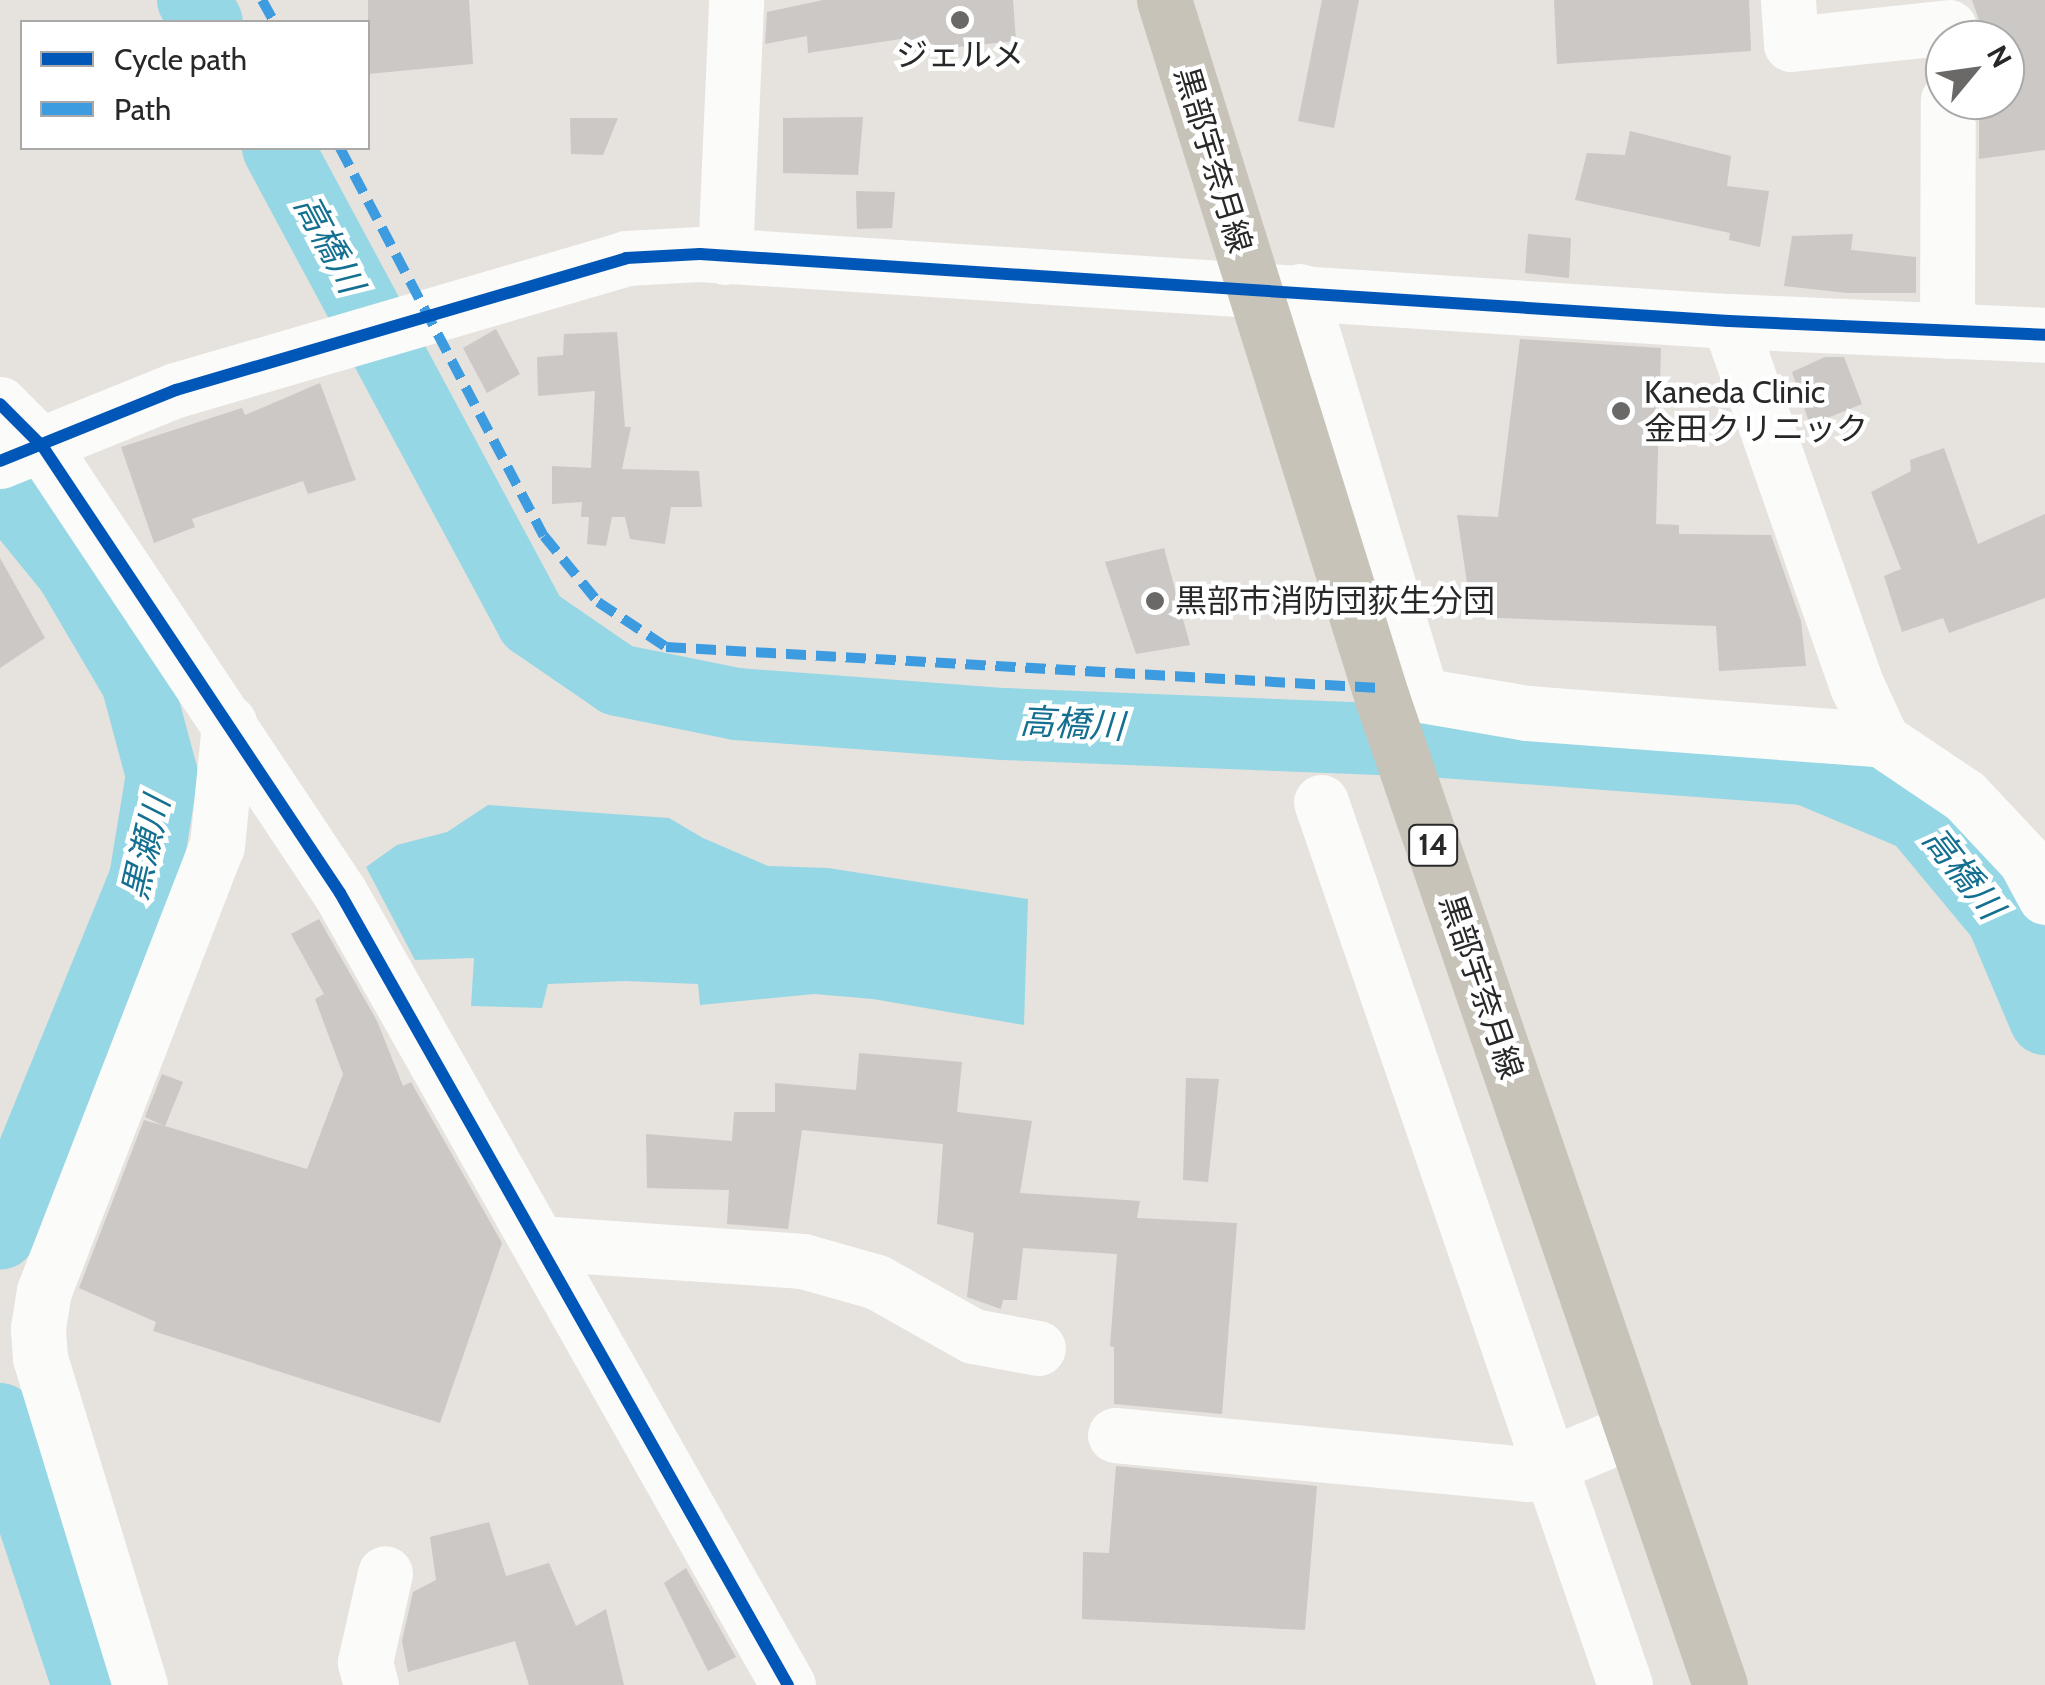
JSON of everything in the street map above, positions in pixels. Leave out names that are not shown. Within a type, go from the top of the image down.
[{"type":"main road","name":"黒部宇奈月線","points":[[1164,0],[1276,289],[1382,698],[1720,1685]]},
{"type":"street","points":[[725,256],[736,0]]},
{"type":"street","points":[[1788,0],[1791,44],[1925,25]]},
{"type":"street","points":[[1946,331],[1948,120]]},
{"type":"street","points":[[19,455],[176,390],[410,318],[626,258],[725,256],[1729,321],[2045,335]]},
{"type":"street","points":[[1276,289],[1421,695],[1527,713],[1882,740],[1965,796],[2025,860],[2045,896]]},
{"type":"street","points":[[1729,321],[1856,686],[1882,740]]},
{"type":"street","points":[[0,404],[19,455],[228,723],[340,893],[788,1685]]},
{"type":"street","points":[[140,1685],[40,1358],[38,1328],[44,1291],[217,846],[228,723]]},
{"type":"street","points":[[1321,802],[1625,1685]]},
{"type":"street","points":[[539,1243],[803,1261],[878,1282],[973,1336],[1038,1348]]},
{"type":"street","points":[[1115,1435],[1528,1474],[1633,1430]]},
{"type":"street","points":[[371,1685],[365,1662],[385,1573]]},
{"type":"water","points":[[488,805],[669,818],[703,838],[768,866],[828,868],[1028,899],[1024,1025],[873,999],[814,994],[700,1005],[698,984],[625,981],[548,984],[542,1008],[471,1006],[474,958],[415,960],[366,867],[397,845],[447,832]]},
{"type":"building","points":[[368,0],[469,0],[473,64],[370,74]]},
{"type":"building","points":[[823,0],[1013,0],[1016,41],[908,52],[907,38],[808,53],[807,36],[765,44],[767,12]]},
{"type":"building","points":[[1322,0],[1359,0],[1334,128],[1298,121]]},
{"type":"building","points":[[1554,0],[1749,0],[1751,51],[1557,64]]},
{"type":"building","points":[[1972,0],[2045,0],[2045,150],[1979,159],[1979,120],[2025,120],[2025,20],[1979,20]]},
{"type":"building","points":[[863,117],[858,175],[783,173],[783,118]]},
{"type":"building","points":[[570,118],[618,118],[603,155],[571,154]]},
{"type":"building","points":[[1630,131],[1731,156],[1727,186],[1769,191],[1760,247],[1729,240],[1730,233],[1575,200],[1587,153],[1625,155]]},
{"type":"building","points":[[856,191],[895,192],[892,228],[857,229]]},
{"type":"building","points":[[1528,234],[1571,238],[1569,278],[1525,273]]},
{"type":"building","points":[[1853,234],[1851,250],[1916,257],[1916,293],[1847,293],[1784,286],[1792,236]]},
{"type":"building","points":[[496,329],[520,374],[487,393],[463,348]]},
{"type":"building","points":[[617,332],[625,427],[631,427],[622,469],[699,471],[702,507],[671,507],[665,544],[630,539],[625,517],[612,517],[606,546],[587,544],[589,517],[581,517],[582,502],[552,504],[552,466],[591,468],[595,391],[538,396],[537,357],[563,355],[564,334]]},
{"type":"building","points":[[1520,339],[1661,348],[1656,524],[1679,525],[1679,534],[1771,535],[1801,621],[1806,666],[1719,671],[1716,626],[1472,617],[1457,515],[1498,517]]},
{"type":"building","points":[[1825,357],[1844,357],[1862,404],[1810,425],[1792,372]]},
{"type":"building","points":[[320,383],[356,480],[308,494],[303,481],[192,519],[195,527],[154,543],[121,447],[242,408],[245,415]]},
{"type":"building","points":[[1944,448],[1978,544],[2045,514],[2045,598],[1949,633],[1943,618],[1902,632],[1884,576],[1901,569],[1871,492],[1911,471],[1910,460]]},
{"type":"building","points":[[1164,548],[1190,645],[1136,654],[1105,562]]},
{"type":"building","points":[[0,558],[45,638],[0,668]]},
{"type":"building","points":[[319,919],[377,1021],[403,1086],[411,1082],[502,1243],[440,1423],[153,1331],[156,1322],[79,1288],[144,1120],[164,1126],[145,1117],[162,1074],[183,1082],[165,1126],[307,1169],[343,1074],[315,999],[324,994],[291,934]]},
{"type":"building","points":[[859,1053],[962,1062],[957,1112],[1032,1121],[1020,1193],[1140,1201],[1137,1218],[1237,1223],[1222,1414],[1114,1404],[1114,1347],[1110,1346],[1117,1254],[1023,1248],[1017,1300],[1003,1300],[1001,1309],[967,1297],[974,1233],[937,1224],[943,1144],[802,1130],[788,1229],[727,1224],[729,1190],[647,1188],[646,1134],[732,1141],[734,1112],[775,1112],[775,1083],[856,1090]]},
{"type":"building","points":[[1186,1078],[1219,1079],[1208,1182],[1183,1180]]},
{"type":"building","points":[[1116,1466],[1317,1486],[1305,1630],[1082,1619],[1083,1552],[1109,1553]]},
{"type":"building","points":[[489,1522],[506,1576],[549,1563],[576,1626],[606,1609],[624,1685],[529,1685],[515,1641],[408,1672],[402,1641],[413,1592],[436,1580],[430,1537]]},
{"type":"building","points":[[686,1568],[736,1657],[708,1671],[664,1583]]},
{"type":"waterway","name":"高橋川","points":[[193,0],[206,20]]},
{"type":"waterway","name":"高橋川","points":[[279,150],[532,621],[618,680],[737,704],[1004,724],[1431,741],[1806,769],[1918,816],[2002,917],[2045,1019]]},
{"type":"waterway","name":"黒瀬川","points":[[0,483],[71,570],[137,682],[162,775],[145,879],[0,1234]]},
{"type":"waterway","name":"黒瀬川","points":[[0,1419],[88,1685]]},
{"type":"marked path","points":[[262,0],[273,20]]},
{"type":"marked path","points":[[341,150],[544,536],[598,602],[666,647],[1379,688]]},
{"type":"cycle path","points":[[0,461],[176,390],[626,258],[700,254],[1729,321],[2045,335]]},
{"type":"cycle path","points":[[0,404],[43,447],[340,893],[788,1685]]},
{"type":"place","name":"ジェルメ","points":[[960,20]]},
{"type":"place","name":"Kaneda Clinic 金田クリニック","points":[[1621,411]]},
{"type":"place","name":"黒部市消防団荻生分団","points":[[1155,601]]}]
